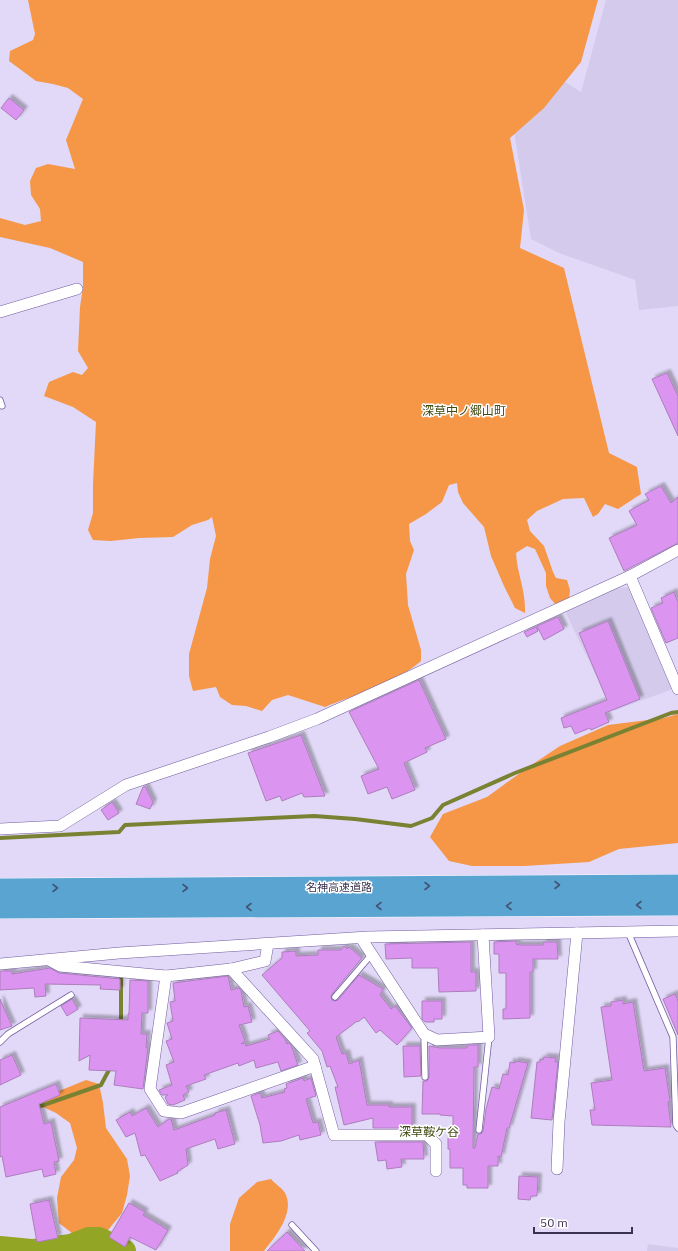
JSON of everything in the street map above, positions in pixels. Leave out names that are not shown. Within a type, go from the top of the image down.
[{"type":"highway","name":"名神高速道路","points":[[0,889],[678,885]]},
{"type":"highway","name":"名神高速道路","points":[[0,908],[678,905]]},
{"type":"street","points":[[0,312],[77,289]]},
{"type":"street","points":[[0,830],[60,826],[126,785],[269,738],[317,719],[630,576],[678,550]]},
{"type":"street","points":[[630,576],[678,689]]},
{"type":"street","points":[[0,964],[118,953],[362,938],[678,931]]},
{"type":"street","points":[[557,1168],[559,1122],[577,933]]},
{"type":"street","points":[[362,938],[424,1034],[437,1040],[489,1037],[483,935]]},
{"type":"street","points":[[49,960],[60,966],[166,976],[231,969],[265,961],[268,944]]},
{"type":"street","points":[[231,969],[313,1059],[334,1135],[427,1135],[436,1144],[436,1171]]},
{"type":"street","points":[[166,976],[150,1089],[164,1111],[181,1113],[315,1066]]},
{"type":"lane","points":[[628,932],[673,1037],[676,1124],[678,1128]]},
{"type":"lane","points":[[335,997],[372,954]]},
{"type":"lane","points":[[0,1042],[8,1034],[71,995]]},
{"type":"lane","points":[[424,1034],[425,1077]]},
{"type":"lane","points":[[479,1130],[489,1037]]},
{"type":"lane","points":[[292,1225],[316,1251]]},
{"type":"shaded area","points":[[28,0],[598,0],[581,62],[544,108],[510,138],[524,210],[520,248],[564,268],[609,453],[637,467],[641,494],[618,509],[605,504],[598,514],[593,517],[584,498],[563,499],[537,511],[527,520],[530,531],[544,546],[556,578],[567,580],[570,590],[569,600],[556,605],[550,598],[546,586],[546,573],[535,549],[527,546],[516,553],[524,597],[525,613],[515,608],[491,556],[484,527],[463,503],[458,492],[457,483],[449,485],[442,502],[409,524],[410,541],[414,550],[406,574],[408,605],[421,650],[421,661],[411,669],[388,682],[325,707],[288,695],[272,700],[262,711],[246,706],[232,705],[220,697],[216,687],[193,691],[189,676],[189,654],[207,588],[210,559],[216,536],[212,517],[208,520],[192,525],[173,537],[111,541],[93,540],[88,530],[93,513],[96,422],[73,407],[44,396],[49,382],[73,372],[82,375],[88,368],[78,351],[80,307],[83,287],[83,262],[50,248],[0,237],[0,218],[25,225],[41,221],[40,209],[31,195],[30,181],[36,168],[48,164],[75,169],[66,140],[83,99],[68,88],[36,81],[9,61],[10,51],[33,40],[35,34]]},
{"type":"shaded area","points":[[606,0],[678,0],[678,306],[639,310],[635,280],[559,253],[531,239],[510,106],[527,58],[581,92]]},
{"type":"shaded area","points":[[632,587],[673,689],[613,711],[564,609],[617,588]]},
{"type":"shaded area","points":[[678,714],[678,843],[619,849],[589,862],[524,866],[472,866],[449,861],[430,837],[443,814],[487,797],[560,746],[608,725],[664,718]]},
{"type":"shaded area","points":[[86,1080],[99,1084],[106,1128],[127,1159],[130,1176],[122,1213],[104,1235],[77,1237],[59,1223],[57,1198],[61,1177],[74,1160],[77,1148],[70,1123],[56,1113],[41,1106],[47,1096]]},
{"type":"shaded area","points":[[271,1179],[285,1193],[288,1202],[282,1225],[264,1251],[230,1251],[230,1224],[239,1198],[257,1182]]},
{"type":"shaded area","points":[[648,1244],[678,1248],[678,1251],[647,1251]]},
{"type":"building","points":[[9,98],[24,110],[16,120],[1,108]]},
{"type":"building","points":[[667,373],[678,396],[678,436],[652,379]]},
{"type":"building","points":[[661,486],[671,503],[678,497],[678,543],[624,571],[609,538],[637,525],[629,511],[649,500],[645,494]]},
{"type":"building","points":[[674,592],[678,602],[678,638],[666,643],[651,608],[663,603],[661,598]]},
{"type":"building","points":[[558,617],[564,629],[544,640],[537,626]]},
{"type":"building","points":[[608,621],[640,699],[605,713],[609,722],[591,730],[590,728],[575,734],[571,726],[564,728],[561,718],[607,700],[579,633]]},
{"type":"building","points":[[536,627],[538,631],[527,637],[524,632]]},
{"type":"building","points":[[419,680],[446,739],[425,748],[427,752],[404,763],[415,790],[392,799],[387,787],[368,794],[361,776],[379,769],[349,712]]},
{"type":"building","points":[[301,735],[325,796],[304,797],[302,793],[282,801],[280,796],[266,801],[248,753]]},
{"type":"building","points":[[145,786],[153,802],[150,809],[136,804],[143,787]]},
{"type":"building","points":[[112,802],[119,813],[108,820],[101,810]]},
{"type":"building","points":[[516,941],[516,944],[520,945],[543,945],[543,942],[557,942],[558,959],[533,959],[533,972],[530,972],[530,1018],[503,1019],[503,1009],[506,1009],[506,973],[499,973],[499,954],[494,954],[494,942]]},
{"type":"building","points":[[471,942],[471,972],[476,972],[476,991],[439,992],[438,968],[412,968],[412,958],[386,959],[385,944]]},
{"type":"building","points":[[344,946],[347,949],[349,947],[362,958],[332,994],[332,1000],[338,1000],[359,975],[383,989],[380,995],[391,1009],[395,1006],[412,1028],[397,1045],[380,1030],[376,1033],[364,1017],[336,1037],[342,1054],[346,1053],[349,1064],[359,1060],[367,1105],[412,1107],[412,1128],[373,1128],[373,1118],[344,1125],[335,1087],[338,1087],[330,1066],[327,1067],[322,1051],[307,1033],[310,1031],[262,975],[282,958],[282,952],[296,951],[296,956],[318,955],[318,950],[341,950]]},
{"type":"building","points":[[50,968],[59,973],[120,979],[120,990],[100,989],[101,985],[45,984],[46,996],[35,997],[34,988],[0,990],[0,971],[12,971],[12,974]]},
{"type":"building","points":[[228,976],[231,990],[239,988],[241,991],[244,1007],[248,1006],[252,1022],[239,1025],[245,1041],[241,1044],[245,1043],[246,1046],[270,1039],[268,1035],[278,1031],[287,1044],[289,1043],[291,1045],[298,1065],[281,1071],[278,1062],[256,1068],[254,1060],[239,1066],[238,1063],[204,1075],[206,1079],[186,1086],[189,1092],[183,1095],[185,1100],[173,1105],[168,1104],[165,1097],[168,1095],[162,1095],[159,1090],[172,1085],[166,1065],[174,1062],[166,1041],[172,1039],[167,1023],[173,1021],[170,1002],[175,1001],[173,983]]},
{"type":"building","points":[[130,980],[148,981],[148,1013],[142,1013],[141,1034],[147,1034],[146,1048],[148,1047],[143,1089],[114,1085],[116,1071],[89,1070],[90,1055],[79,1061],[80,1018],[128,1020]]},
{"type":"building","points":[[675,994],[678,1001],[678,1035],[663,999]]},
{"type":"building","points":[[0,999],[12,1026],[0,1030]]},
{"type":"building","points":[[72,999],[78,1009],[67,1016],[61,1006]]},
{"type":"building","points":[[623,1000],[623,1004],[633,1002],[644,1071],[665,1068],[670,1101],[668,1102],[671,1127],[592,1125],[590,1110],[595,1110],[591,1083],[612,1080],[601,1007],[611,1006],[611,1002]]},
{"type":"building","points":[[422,1001],[442,1001],[442,1019],[434,1019],[434,1022],[425,1022],[422,1019]]},
{"type":"building","points":[[467,1045],[478,1045],[478,1067],[474,1067],[473,1148],[475,1148],[478,1134],[481,1134],[483,1131],[486,1109],[492,1087],[499,1089],[503,1074],[508,1075],[510,1062],[515,1063],[515,1061],[528,1063],[509,1128],[507,1128],[501,1157],[498,1156],[498,1166],[488,1166],[488,1188],[467,1188],[467,1185],[463,1185],[463,1168],[450,1168],[450,1149],[448,1149],[448,1138],[453,1138],[453,1116],[422,1114],[423,1081],[427,1081],[429,1077],[429,1046],[440,1048],[467,1048]]},
{"type":"building","points":[[403,1046],[420,1046],[421,1076],[404,1077]]},
{"type":"building","points":[[12,1055],[21,1075],[0,1085],[0,1060]]},
{"type":"building","points":[[544,1057],[556,1058],[555,1062],[558,1062],[552,1120],[531,1118],[537,1062],[540,1062],[540,1059],[543,1060]]},
{"type":"building","points":[[303,1078],[304,1081],[311,1078],[316,1096],[306,1099],[313,1123],[318,1122],[321,1135],[300,1140],[299,1135],[281,1141],[263,1143],[260,1125],[251,1096],[260,1093],[262,1098],[285,1092],[284,1089],[287,1088],[286,1084]]},
{"type":"building","points":[[56,1084],[60,1095],[39,1104],[44,1124],[51,1122],[59,1161],[54,1162],[56,1174],[44,1177],[42,1169],[6,1177],[2,1156],[0,1157],[0,1107]]},
{"type":"building","points":[[146,1108],[158,1127],[171,1119],[174,1130],[226,1110],[235,1144],[218,1149],[215,1139],[186,1149],[188,1165],[177,1172],[178,1173],[160,1181],[145,1155],[141,1156],[135,1133],[126,1137],[116,1120],[130,1112],[132,1116]]},
{"type":"building","points":[[375,1142],[423,1142],[424,1159],[401,1159],[402,1167],[387,1169],[386,1160],[378,1161]]},
{"type":"building","points":[[519,1176],[538,1177],[537,1196],[531,1196],[530,1200],[518,1199]]},
{"type":"building","points":[[49,1200],[58,1238],[37,1242],[30,1204]]},
{"type":"building","points":[[129,1203],[145,1212],[143,1215],[168,1230],[156,1250],[130,1237],[125,1247],[109,1237]]},
{"type":"building","points":[[287,1232],[305,1251],[267,1251]]},
{"type":"waterway","points":[[0,838],[119,832],[125,825],[314,816],[355,819],[411,826],[432,818],[443,805],[515,773],[671,713],[678,712]]},
{"type":"waterway","points":[[121,976],[121,1024]]},
{"type":"waterway","points":[[35,1108],[101,1085],[111,1066]]},
{"type":"waterway","points":[[34,1251],[71,1246],[89,1239],[99,1239],[124,1251]]},
{"type":"waterway","points":[[0,1248],[31,1251]]},
{"type":"district","name":"深草中ノ郷山町","points":[[464,411]]},
{"type":"district","name":"深草鞍ケ谷","points":[[429,1132]]}]
